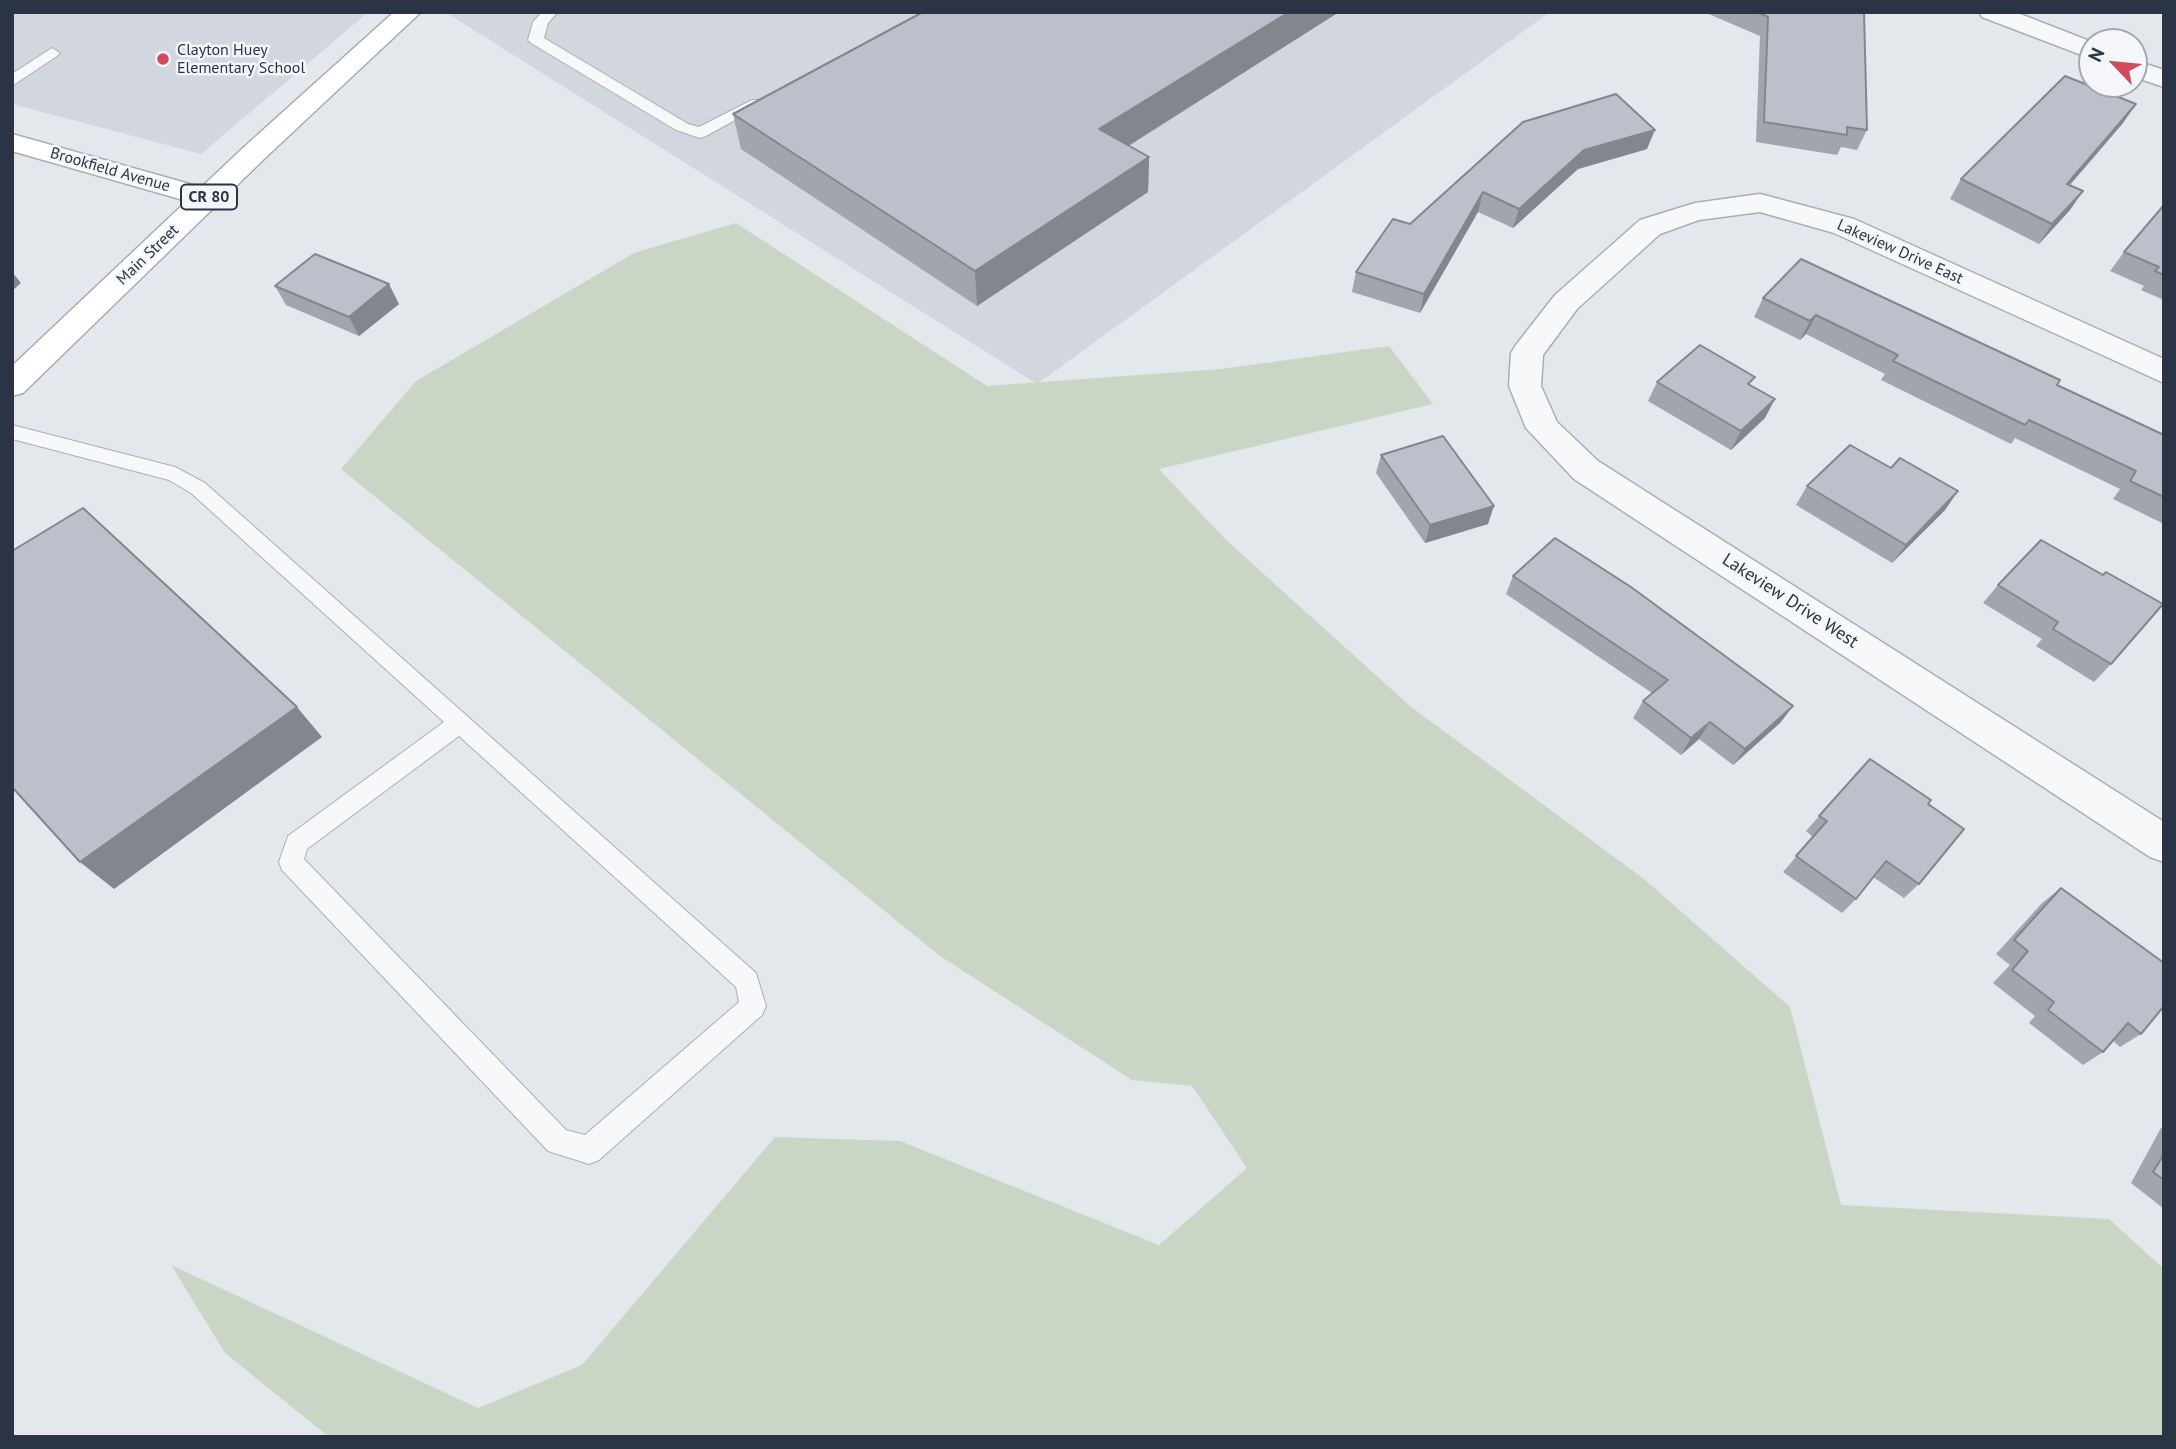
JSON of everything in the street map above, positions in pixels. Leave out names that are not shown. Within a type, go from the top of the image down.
[{"type":"main road","name":"Main Street","points":[[12,385],[408,12]]},
{"type":"main road","name":"Brookfield Avenue","points":[[12,142],[208,198]]},
{"type":"street","points":[[1991,12],[2078,46]]},
{"type":"street","name":"Lakeview Drive East","points":[[1566,302],[1650,227],[1695,212],[1760,203],[1844,226],[2164,372]]},
{"type":"street","name":"Lakeview Drive West","points":[[1566,302],[1527,353],[1525,386],[1543,428],[1586,470],[2164,844]]},
{"type":"lane","points":[[551,12],[541,22],[536,40],[682,127],[700,133],[769,97]]},
{"type":"lane","points":[[12,80],[52,53]]},
{"type":"lane","points":[[12,432],[175,474],[198,488],[460,723],[747,981],[753,1006],[589,1150],[558,1141],[291,863],[297,843],[460,723]]},
{"type":"shaded area","name":"Clayton Huey Elementary School","points":[[12,12],[355,12],[365,15],[201,154],[12,104]]},
{"type":"shaded area","points":[[445,12],[1550,12],[1037,384]]},
{"type":"green space","points":[[736,223],[987,386],[1221,369],[1389,346],[1433,404],[1159,469],[1225,539],[1410,706],[1644,879],[1790,1007],[1841,1205],[2109,1219],[2164,1269],[2164,1437],[329,1437],[225,1353],[171,1265],[478,1408],[582,1365],[775,1137],[900,1141],[1159,1245],[1247,1168],[1192,1086],[1132,1080],[940,956],[341,469],[416,381],[634,253]]},
{"type":"building","points":[[923,12],[1289,12],[1099,129],[1149,157],[975,271],[733,114]]},
{"type":"building","points":[[1757,12],[1864,12],[1867,130],[1847,127],[1847,135],[1764,122],[1768,17]]},
{"type":"building","points":[[2065,76],[2078,81],[2078,98],[2121,98],[2136,104],[2067,184],[2083,191],[2052,224],[1961,179]]},
{"type":"building","points":[[1616,94],[1655,130],[1584,150],[1519,209],[1483,192],[1424,294],[1356,272],[1393,219],[1410,224],[1523,122]]},
{"type":"building","points":[[2164,205],[2164,275],[2155,271],[2159,267],[2124,252]]},
{"type":"building","points":[[315,254],[389,284],[349,317],[275,286]]},
{"type":"building","points":[[1801,259],[2060,380],[2057,385],[2164,435],[2164,497],[2130,481],[2136,471],[2029,420],[2025,425],[1893,361],[1898,355],[1816,315],[1810,321],[1763,298]]},
{"type":"building","points":[[1700,345],[1755,377],[1748,384],[1775,399],[1741,431],[1657,382]]},
{"type":"building","points":[[1443,436],[1494,506],[1430,525],[1381,455]]},
{"type":"building","points":[[1850,445],[1891,468],[1900,458],[1958,491],[1906,545],[1807,486]]},
{"type":"building","points":[[83,508],[297,707],[80,862],[12,787],[12,551]]},
{"type":"building","points":[[1555,538],[1631,587],[1793,706],[1745,749],[1710,722],[1691,738],[1643,701],[1668,680],[1513,576]]},
{"type":"building","points":[[2041,540],[2103,575],[2106,572],[2163,604],[2111,664],[2053,629],[2058,622],[1998,585]]},
{"type":"building","points":[[1870,759],[1931,800],[1928,804],[1964,829],[1919,884],[1886,861],[1856,899],[1796,856],[1827,821],[1819,816]]},
{"type":"building","points":[[2061,888],[2164,963],[2164,1006],[2141,1034],[2128,1023],[2103,1052],[2048,1010],[2054,1002],[2012,970],[2028,951],[2014,940]]},
{"type":"building","points":[[2164,1154],[2164,1180],[2153,1172]]},
{"type":"place","name":"Clayton Huey Elementary School","points":[[163,59]]}]
